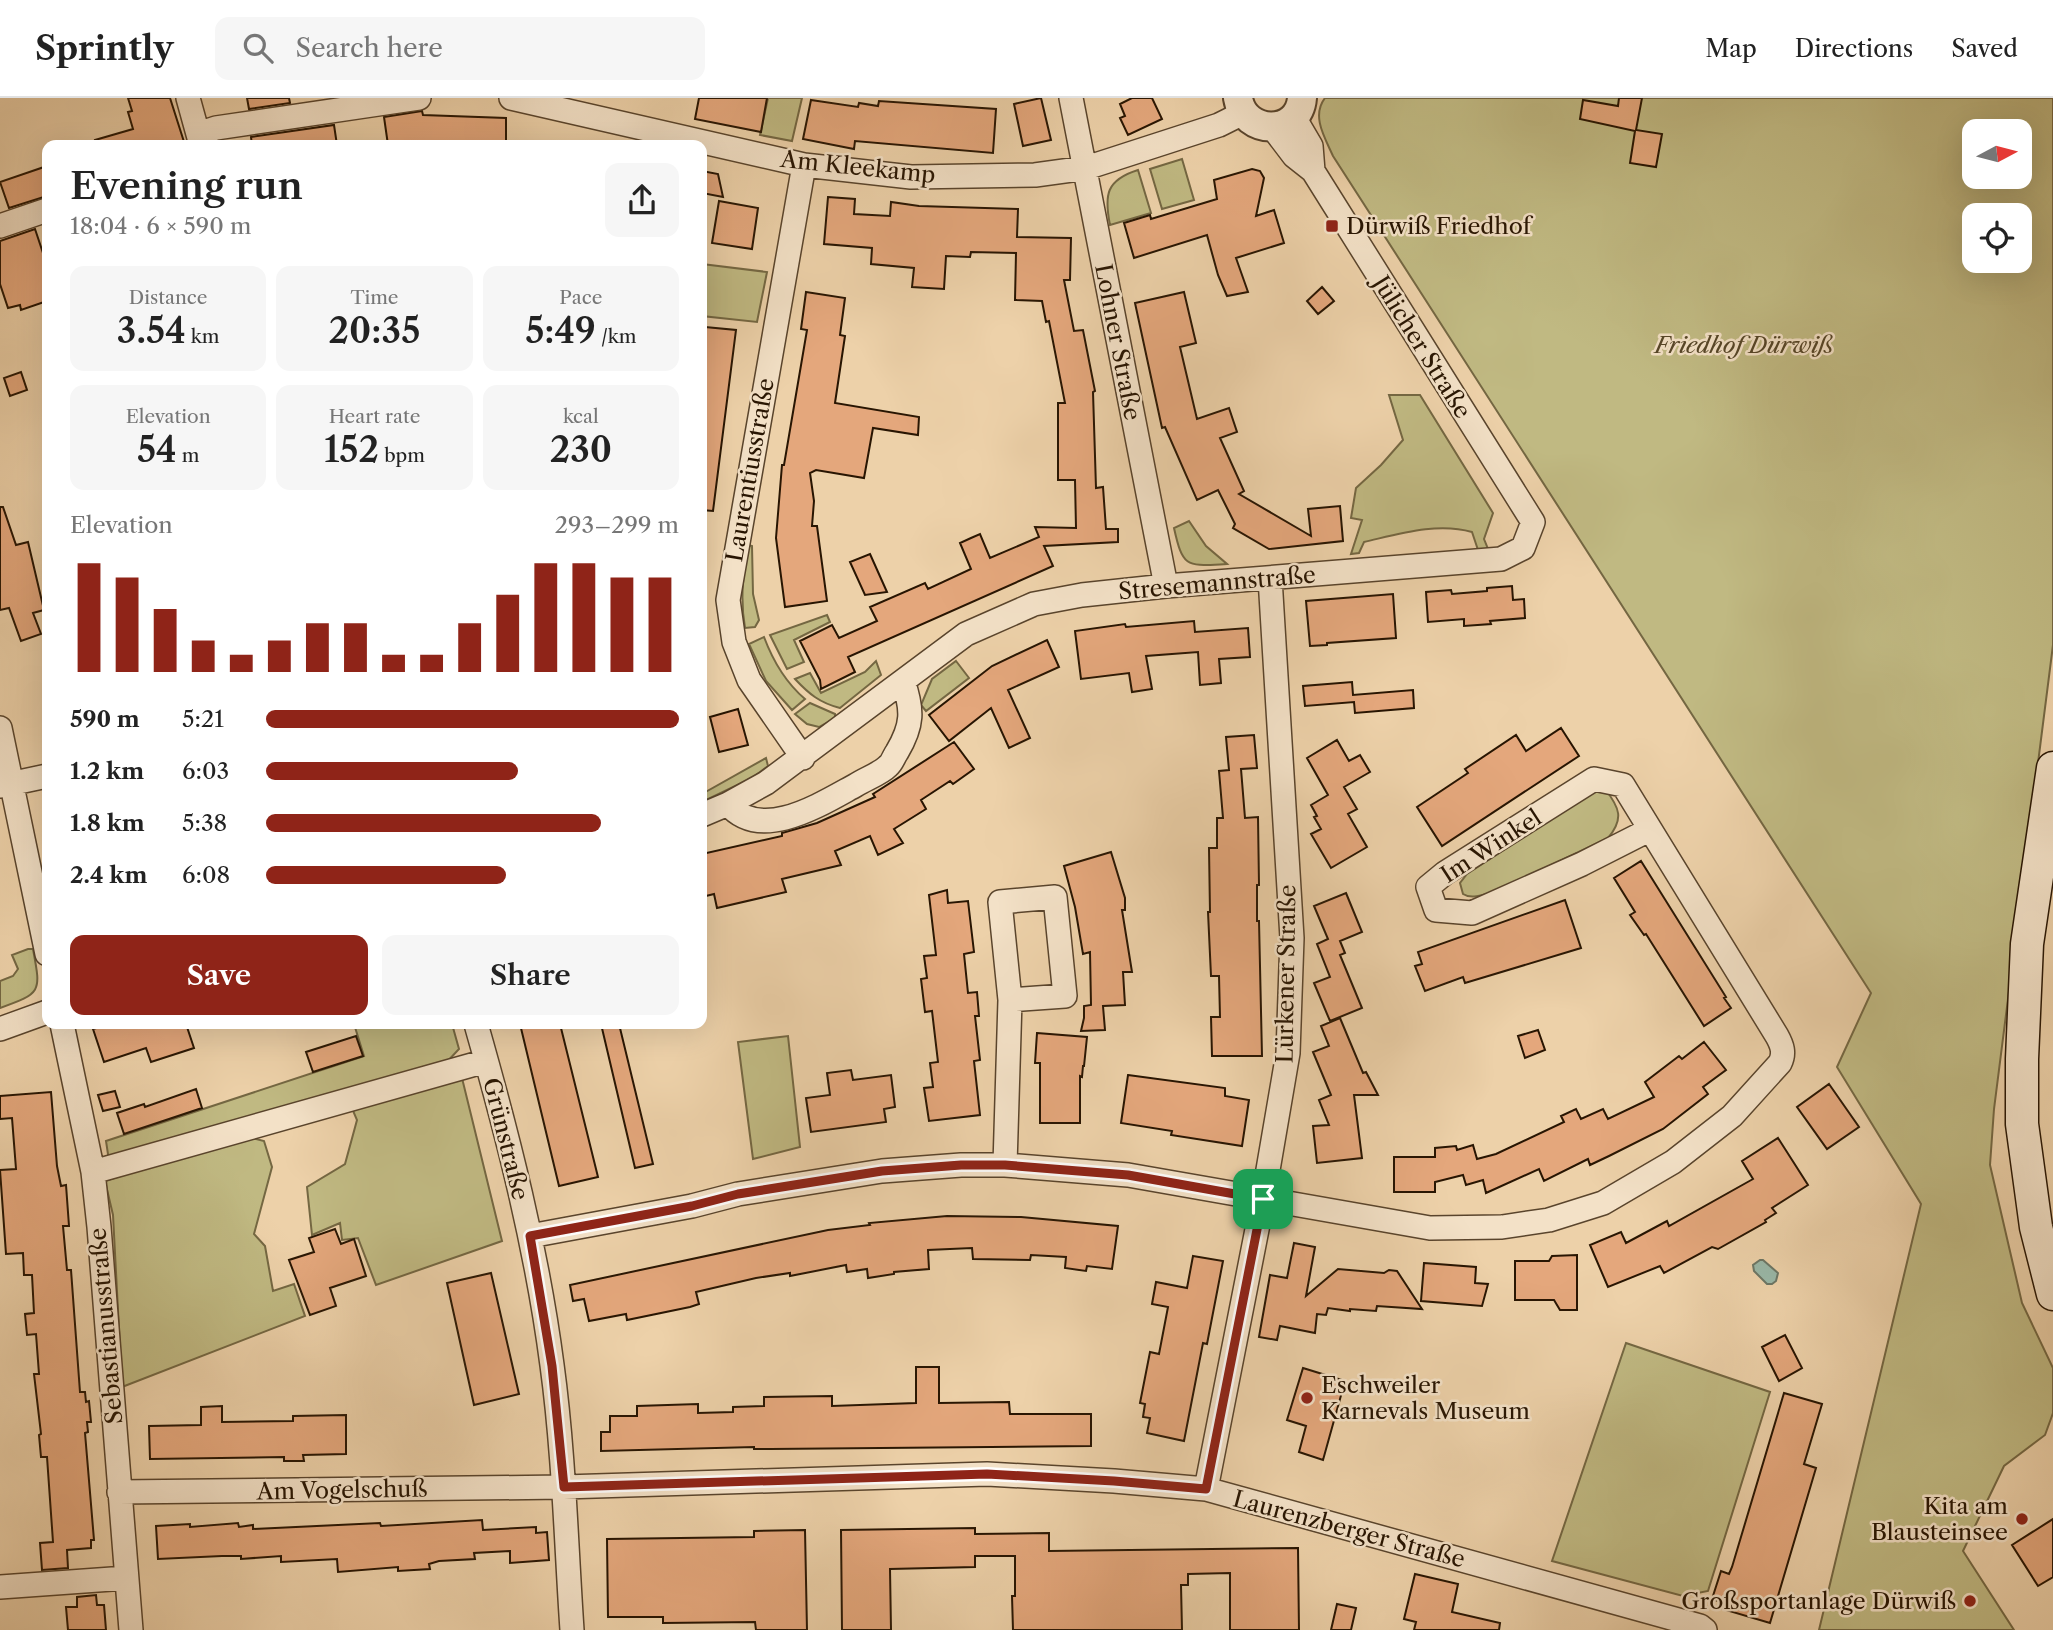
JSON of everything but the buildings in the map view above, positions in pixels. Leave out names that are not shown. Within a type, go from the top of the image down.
[{"type":"main road","points":[[2053,768],[2026,944],[2022,1036],[2022,1124],[2036,1227],[2053,1294]]},
{"type":"street","points":[[188,98],[199,139],[216,128],[419,98]]},
{"type":"street","name":"Am Kleekamp","points":[[511,98],[697,140]]},
{"type":"street","name":"Lohner Straße","points":[[1071,98],[1166,586]]},
{"type":"street","points":[[1240,106],[1251,121],[1261,126],[1290,114]]},
{"type":"street","name":"Am Kleekamp","points":[[707,142],[804,164],[911,177],[1035,175],[1086,169],[1219,125],[1240,106]]},
{"type":"street","name":"Jülicher Straße","points":[[1290,114],[1311,146],[1312,171],[1533,522]]},
{"type":"street","name":"Laurentiusstraße","points":[[803,758],[750,680],[734,642],[727,600],[804,164]]},
{"type":"street","points":[[0,226],[42,212]]},
{"type":"street","name":"Stresemannstraße","points":[[707,813],[766,783],[803,758],[966,634],[1034,604],[1082,595],[1166,586],[1501,559],[1523,548],[1533,522]]},
{"type":"street","name":"Lürkener Straße","points":[[1206,1489],[1263,1199],[1288,1053],[1292,937],[1269,579]]},
{"type":"street","points":[[728,804],[737,815],[761,820],[788,818],[826,802],[888,766],[906,737],[911,715],[903,681]]},
{"type":"street","points":[[0,728],[5,785],[42,934]]},
{"type":"street","points":[[5,785],[42,777]]},
{"type":"street","name":"Im Winkel","points":[[1263,1199],[1430,1228],[1502,1227],[1549,1220],[1603,1203],[1673,1162],[1732,1116],[1783,1058],[1783,1047],[1623,785],[1594,779],[1445,873],[1429,887],[1436,910],[1472,913],[1650,830]]},
{"type":"street","points":[[1005,1165],[1010,1000],[1000,902],[1055,897],[1065,996],[1010,1000]]},
{"type":"street","points":[[0,1029],[42,1014]]},
{"type":"street","name":"Sebastianusstraße","points":[[63,1029],[93,1172],[131,1630]]},
{"type":"street","name":"Grünstraße","points":[[477,1029],[530,1236],[552,1366],[564,1487],[572,1630]]},
{"type":"street","points":[[93,1172],[486,1061]]},
{"type":"street","points":[[530,1236],[692,1206],[738,1194],[882,1171],[961,1165],[1005,1165],[1128,1175],[1263,1199]]},
{"type":"street","name":"Laurenzberger Straße","points":[[564,1487],[987,1474],[1206,1489],[1700,1626],[1705,1630]]},
{"type":"street","name":"Am Vogelschuß","points":[[120,1492],[564,1487]]},
{"type":"street","points":[[0,1587],[126,1577]]},
{"type":"green space","points":[[768,98],[802,98],[792,141],[760,135]]},
{"type":"green space","name":"Friedhof Dürwiß","points":[[1325,98],[2053,98],[2053,645],[1994,1109],[1990,1165],[2022,1303],[2053,1368],[2053,1413],[2045,1435],[2004,1466],[1963,1551],[2014,1630],[1819,1630],[1921,1204],[1837,1067],[1871,993],[1333,156],[1323,134],[1319,112]]},
{"type":"green space","points":[[1182,159],[1194,200],[1162,209],[1150,169]]},
{"type":"green space","points":[[1138,170],[1151,213],[1110,225],[1107,205],[1113,184]]},
{"type":"green space","points":[[707,265],[767,272],[757,322],[707,317]]},
{"type":"green space","points":[[1389,395],[1420,395],[1493,513],[1484,539],[1488,549],[1478,550],[1472,532],[1445,528],[1364,542],[1359,553],[1351,554],[1362,520],[1351,518],[1356,488],[1403,440]]},
{"type":"green space","points":[[1189,521],[1206,546],[1227,564],[1195,564],[1184,558],[1174,528]]},
{"type":"green space","points":[[748,545],[752,546],[753,594],[759,620],[755,627],[745,628],[743,587]]},
{"type":"green space","points":[[827,615],[830,622],[794,640],[804,662],[787,669],[770,635]]},
{"type":"green space","points":[[764,637],[780,671],[805,699],[792,710],[766,681],[749,644]]},
{"type":"green space","points":[[876,661],[881,675],[840,708],[815,697],[795,679],[810,673],[821,693],[865,672]]},
{"type":"green space","points":[[956,661],[969,678],[926,711],[921,705],[932,679]]},
{"type":"green space","points":[[810,703],[835,714],[835,718],[819,727],[807,724],[795,714]]},
{"type":"green space","points":[[766,758],[768,766],[752,778],[707,800],[707,791]]},
{"type":"green space","points":[[1596,789],[1605,789],[1617,808],[1618,819],[1608,838],[1495,892],[1474,897],[1463,894],[1460,883],[1467,874]]},
{"type":"green space","points":[[33,949],[36,963],[35,989],[24,998],[0,1008],[0,981],[13,976],[18,969],[12,955]]},
{"type":"green space","points":[[356,1029],[453,1029],[459,1049],[445,1064],[109,1161],[106,1141],[364,1056]]},
{"type":"green space","points":[[788,1036],[800,1147],[753,1159],[738,1042]]},
{"type":"green space","points":[[461,1074],[502,1241],[376,1285],[358,1238],[342,1240],[340,1223],[312,1235],[307,1187],[345,1164],[357,1120],[351,1106]]},
{"type":"green space","points":[[244,1136],[264,1141],[272,1167],[254,1234],[265,1246],[273,1291],[294,1284],[305,1316],[122,1387],[113,1215],[105,1181]]},
{"type":"green space","points":[[1626,1343],[1770,1392],[1708,1591],[1683,1596],[1552,1561]]},
{"type":"shaded area","points":[[1760,1260],[1778,1273],[1772,1284],[1767,1284],[1754,1271],[1753,1265]]},
{"type":"place","name":"Dürwiß Friedhof","points":[[1332,226]]},
{"type":"place","name":"Eschweiler Karnevals Museum","points":[[1307,1398]]},
{"type":"place","name":"Kita am Blausteinsee","points":[[2022,1519]]},
{"type":"place","name":"Großsportanlage Dürwiß","points":[[1970,1601]]},
{"type":"route","points":[[961,1165],[1005,1165],[1128,1175],[1263,1199],[1206,1489],[987,1474],[564,1487],[552,1366],[530,1236],[692,1206],[738,1194],[882,1171],[961,1165]]}]
